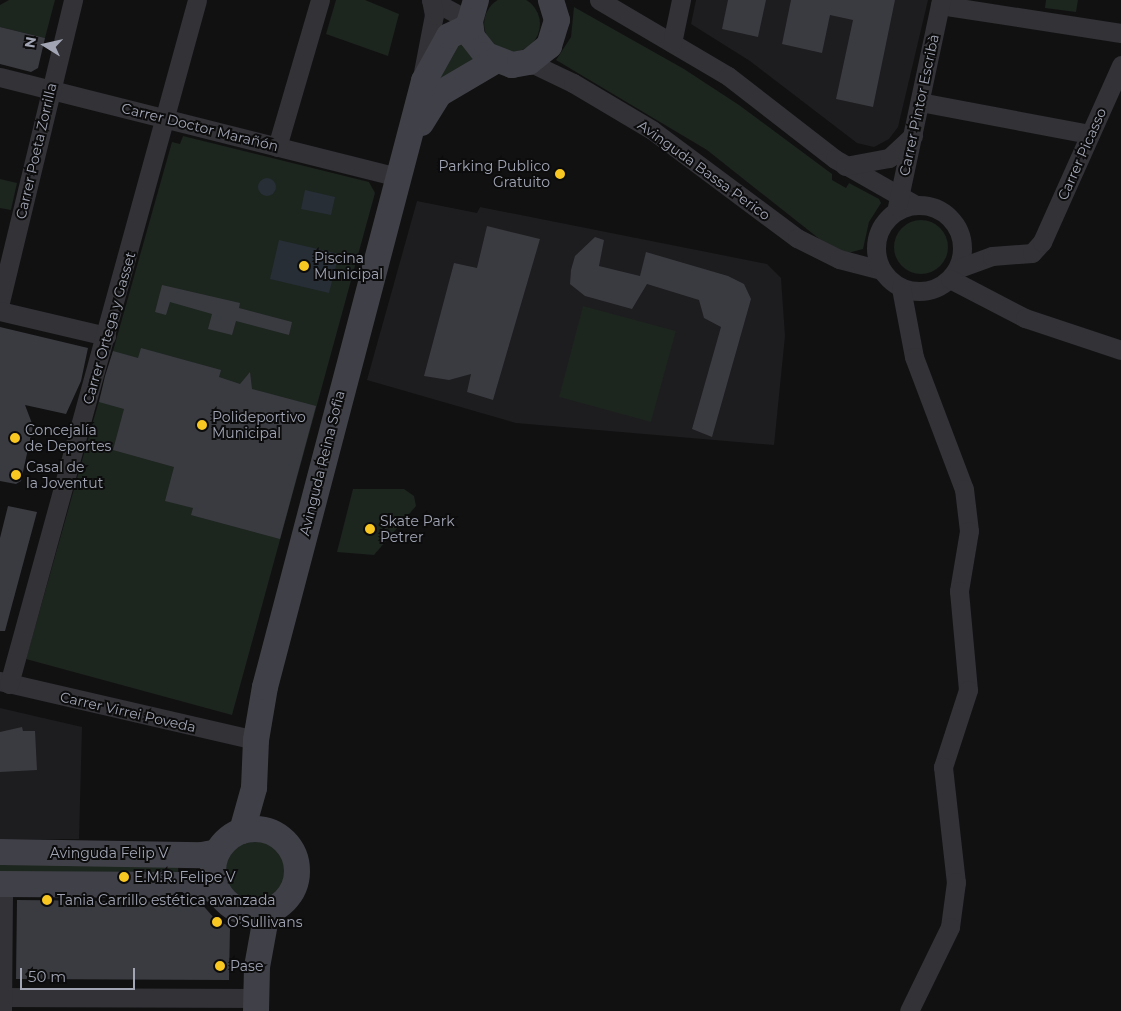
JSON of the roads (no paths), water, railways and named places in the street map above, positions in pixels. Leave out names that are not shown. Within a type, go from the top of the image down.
[{"type":"street","name":"Carrer Poeta Zorrilla","points":[[0,302],[73,0]]},
{"type":"street","name":"Carrer Ortega y Gasset","points":[[4,682],[106,336],[167,120],[197,0]]},
{"type":"street","points":[[277,147],[320,0]]},
{"type":"street","points":[[431,0],[472,16],[478,47],[496,61],[512,65],[529,62],[550,46],[555,34],[557,20],[551,0]]},
{"type":"street","name":"Avinguda Reina Sofia","points":[[242,831],[254,788],[256,740],[265,687],[340,391],[410,141],[424,81],[434,15],[431,0]]},
{"type":"street","points":[[599,0],[728,76],[846,166],[903,204],[944,211],[955,222],[962,237],[955,273],[936,289],[918,292],[901,288],[881,270],[876,254],[877,238],[903,204]]},
{"type":"street","points":[[672,43],[681,0]]},
{"type":"street","points":[[940,2],[1121,33]]},
{"type":"street","name":"Carrer Pintor Escribà","points":[[903,204],[913,136],[940,2]]},
{"type":"street","name":"Avinguda Reina Sofia","points":[[424,81],[449,36],[472,16]]},
{"type":"street","name":"Avinguda Reina Sofia","points":[[410,141],[439,94],[496,61]]},
{"type":"street","name":"Avinguda Bassa Perico","points":[[529,62],[573,83],[652,130],[797,238],[839,259],[881,270]]},
{"type":"street","name":"Carrer Picasso","points":[[955,273],[992,256],[1032,253],[1042,242],[1121,65]]},
{"type":"street","name":"Carrer Doctor Marañón","points":[[0,77],[399,177]]},
{"type":"street","points":[[920,102],[1090,134]]},
{"type":"street","points":[[846,166],[889,158],[913,136]]},
{"type":"street","points":[[955,273],[1025,318],[1121,350]]},
{"type":"street","points":[[901,288],[914,357],[964,490],[969,531],[960,591],[968,690],[943,767],[956,882],[950,927],[908,1011]]},
{"type":"street","points":[[0,310],[106,336]]},
{"type":"street","name":"Carrer Virrei Poveda","points":[[4,682],[181,725],[256,740]]},
{"type":"street","name":"Avinguda Reina Sofia","points":[[254,788],[274,833]]},
{"type":"street","points":[[219,893],[213,865],[217,852],[228,839],[242,831],[274,833],[287,843],[295,858],[297,874],[292,890],[282,904],[256,912],[219,893],[208,887],[1,884],[2,1001],[256,1004],[256,912]]},
{"type":"street","name":"Avinguda Felip V","points":[[0,852],[217,852]]},
{"type":"street","points":[[176,886],[183,875],[183,863],[177,853]]},
{"type":"place","name":"Parking Publico Gratuito","points":[[560,174]]},
{"type":"place","name":"Piscina Municipal","points":[[304,266]]},
{"type":"place","name":"Polideportivo Municipal","points":[[202,425]]},
{"type":"place","name":"Concejalía de Deportes","points":[[15,438]]},
{"type":"place","name":"Casal de la Joventut","points":[[16,475]]},
{"type":"place","name":"Skate Park Petrer","points":[[370,529]]},
{"type":"place","name":"E.M.R. Felipe V","points":[[124,877]]},
{"type":"place","name":"Tania Carrillo estética avanzada","points":[[47,900]]},
{"type":"place","name":"O'Sullivans","points":[[217,922]]},
{"type":"place","name":"Pase","points":[[220,966]]}]
